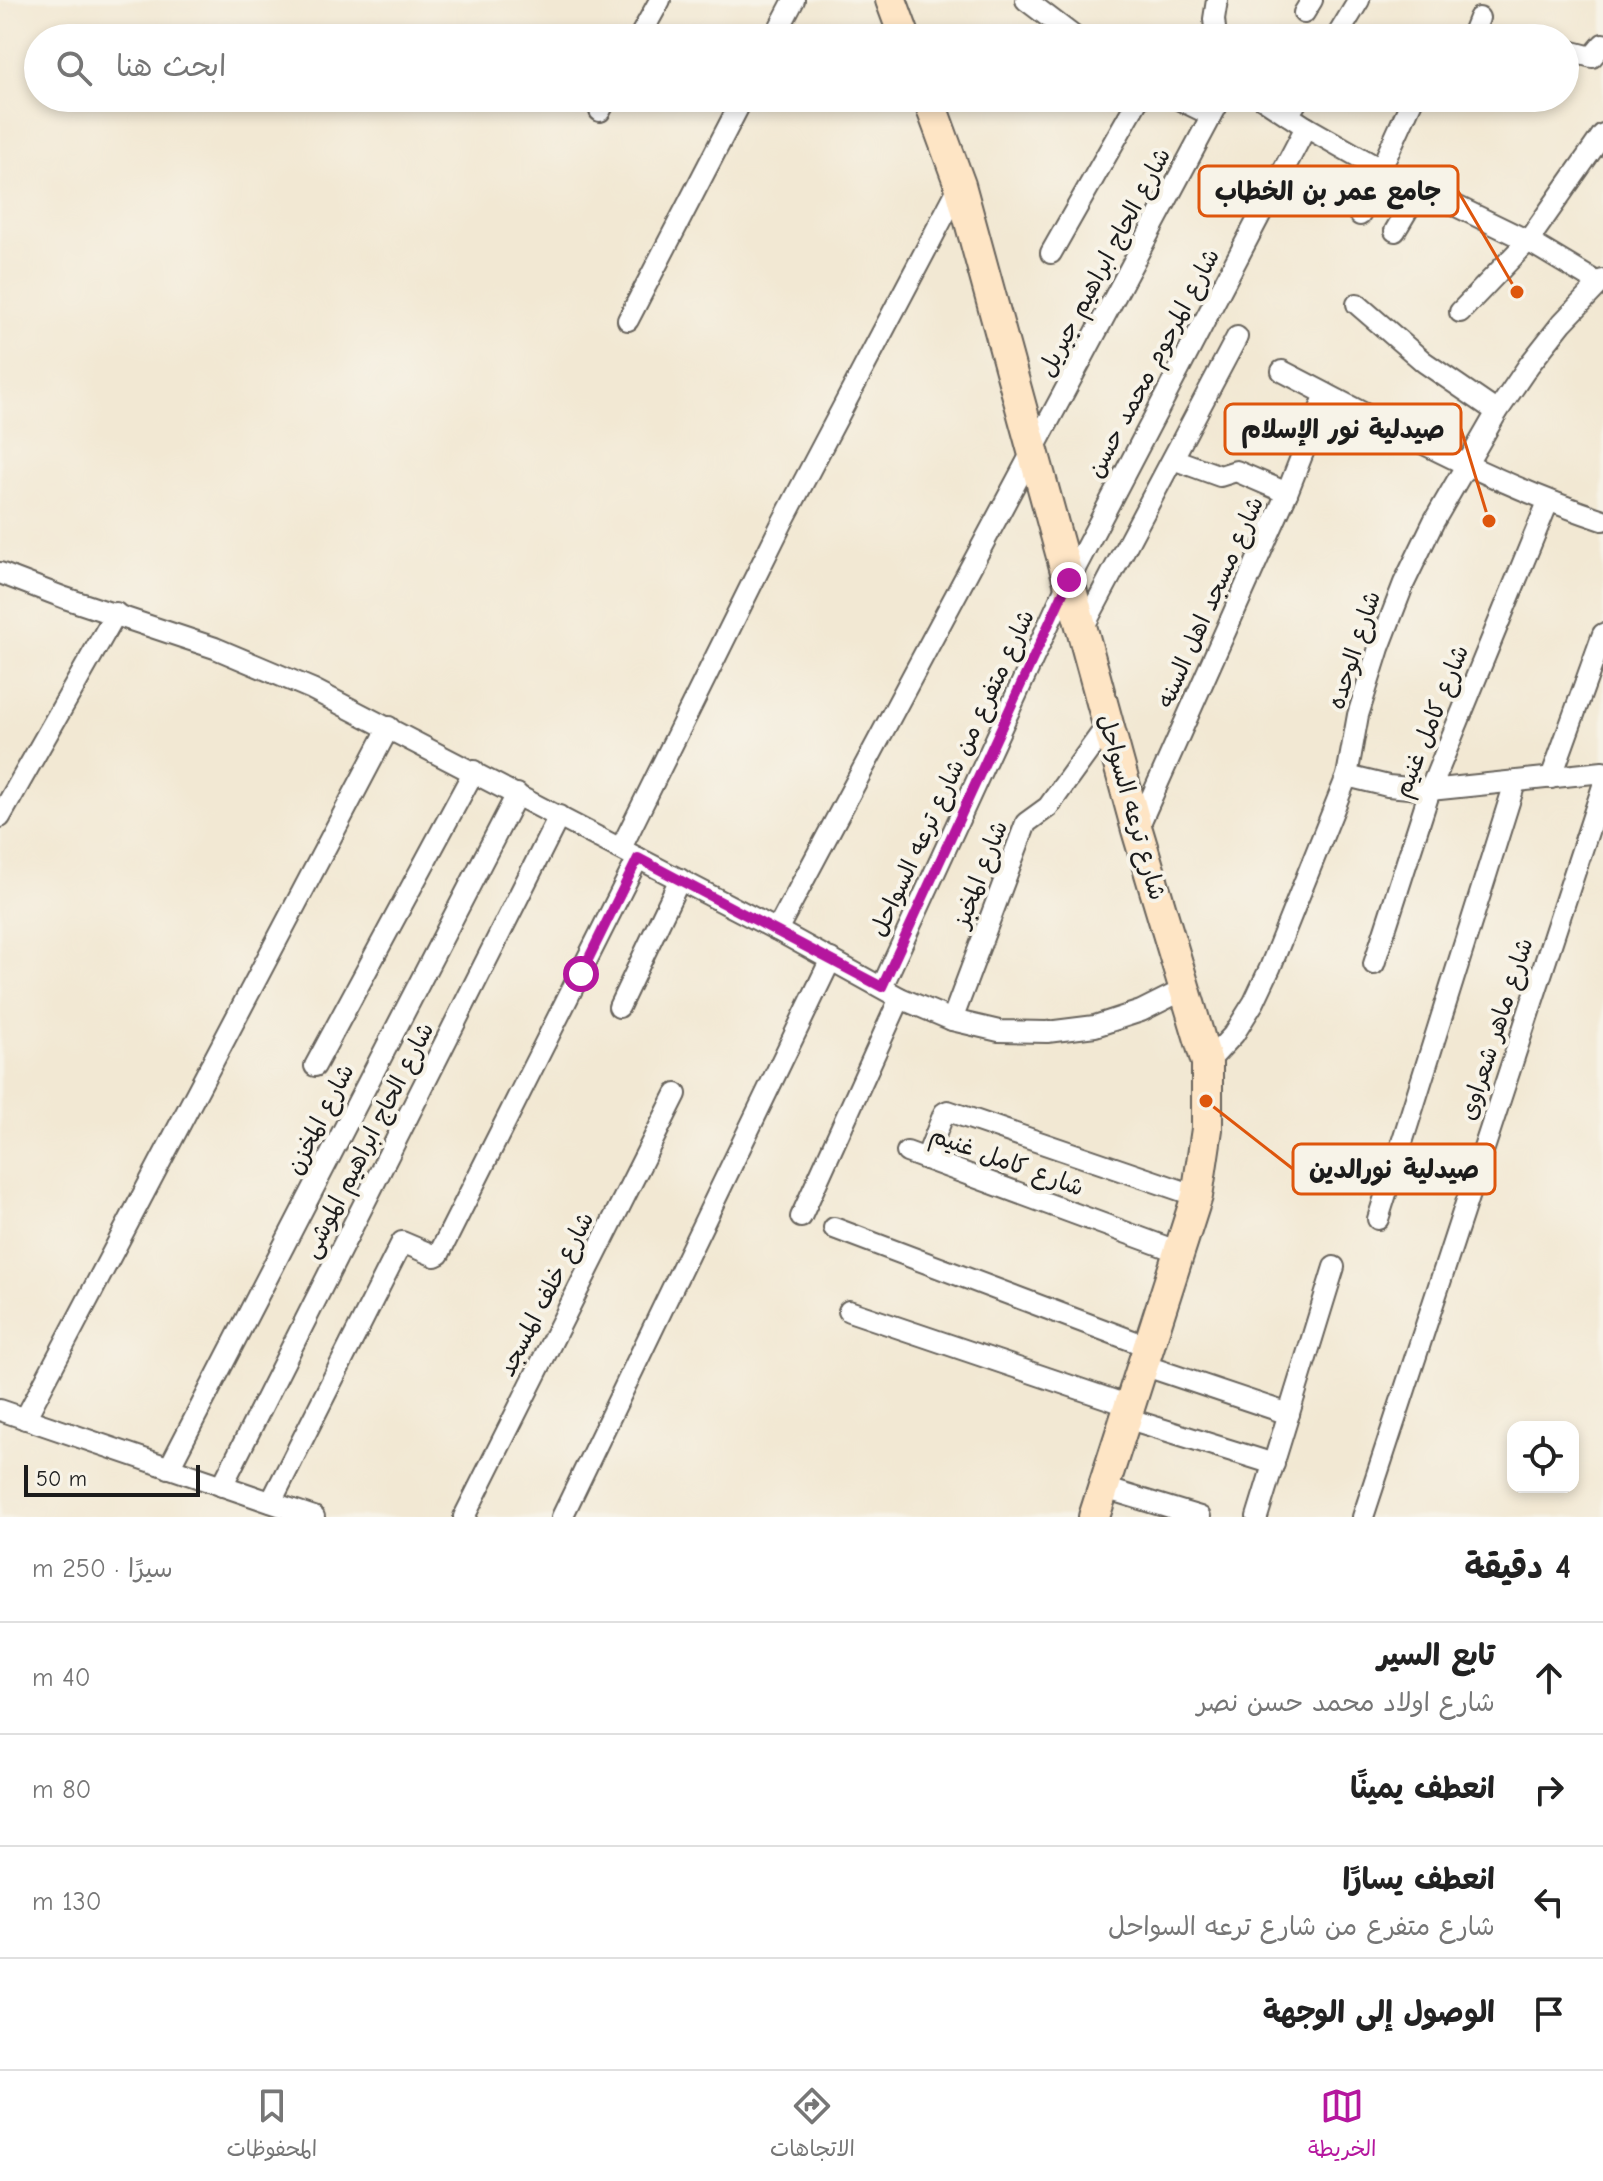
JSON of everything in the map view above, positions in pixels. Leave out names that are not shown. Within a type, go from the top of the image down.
[{"type":"main road","points":[[891,0],[900,24]]},
{"type":"main road","name":"شارع ترعه السواحل","points":[[933,112],[960,185],[1137,830],[1207,1063],[1207,1129],[1197,1196],[1094,1517]]},
{"type":"street","points":[[647,24],[660,0]]},
{"type":"street","points":[[781,24],[794,0]]},
{"type":"street","points":[[1026,0],[1058,24]]},
{"type":"street","points":[[1215,24],[1217,0]]},
{"type":"street","points":[[1344,24],[1359,0]]},
{"type":"street","points":[[1477,24],[1479,18]]},
{"type":"street","points":[[1579,54],[1592,57],[1603,44]]},
{"type":"street","points":[[628,320],[736,112]]},
{"type":"street","points":[[1051,253],[1131,112]]},
{"type":"street","name":"شارع الحاج ابراهيم جبريل","points":[[777,930],[1213,112]]},
{"type":"street","points":[[1296,112],[1306,127],[1380,169],[1528,241],[1601,282]]},
{"type":"street","points":[[1360,215],[1406,112]]},
{"type":"street","name":"شارع المرحوم محمد حسن","points":[[1069,580],[1306,127]]},
{"type":"street","points":[[1460,312],[1528,241],[1603,134]]},
{"type":"street","points":[[271,1502],[402,1242],[435,1256],[439,1254],[783,521],[960,185]]},
{"type":"street","points":[[1395,231],[1420,189]]},
{"type":"street","name":"شارع الوحده","points":[[1207,1063],[1234,1034],[1254,1002],[1347,776],[1358,715],[1404,583],[1497,412],[1562,323],[1601,282]]},
{"type":"street","points":[[1357,304],[1424,362],[1497,412]]},
{"type":"street","points":[[1082,630],[1237,337]]},
{"type":"street","points":[[1282,371],[1466,464],[1548,502],[1603,520]]},
{"type":"street","name":"شارع مسجد اهل السنه","points":[[1137,830],[1287,493],[1326,394]]},
{"type":"street","points":[[1173,459],[1220,476],[1236,471],[1287,493]]},
{"type":"street","name":"شارع كامل غنيم","points":[[1374,964],[1430,790],[1548,502]]},
{"type":"street","points":[[0,573],[264,667],[474,771],[891,993],[952,1020],[999,1031],[1047,1032],[1095,1026],[1141,1011],[1185,989]]},
{"type":"street","name":"شارع متفرع من شارع ترعه السواحل","points":[[801,1217],[891,993],[1069,580]]},
{"type":"street","points":[[0,817],[116,613]]},
{"type":"street","points":[[1551,778],[1603,634]]},
{"type":"street","name":"شارع المخبز","points":[[952,1020],[1026,823],[1048,807],[1108,724]]},
{"type":"street","points":[[25,1419],[389,727]]},
{"type":"street","points":[[315,1066],[474,771]]},
{"type":"street","points":[[1347,776],[1388,786],[1430,790],[1603,772]]},
{"type":"street","points":[[1378,1219],[1515,783]]},
{"type":"street","name":"شارع ماهر شعراوى","points":[[1363,1517],[1603,786]]},
{"type":"street","name":"شارع المخزن","points":[[169,1468],[517,794]]},
{"type":"street","name":"شارع الحاج ابراهيم الموشى","points":[[222,1486],[559,816]]},
{"type":"street","points":[[619,1007],[680,879]]},
{"type":"street","points":[[562,1517],[831,959]]},
{"type":"street","name":"شارع خلف المسجد","points":[[464,1517],[676,1094]]},
{"type":"street","name":"شارع كامل غنيم","points":[[1179,1252],[916,1156],[948,1111],[1197,1196]]},
{"type":"street","points":[[834,1228],[1289,1414]]},
{"type":"street","points":[[1257,1517],[1334,1267]]},
{"type":"street","points":[[849,1311],[1274,1464]]},
{"type":"street","points":[[0,1410],[314,1517]]},
{"type":"street","points":[[1104,1488],[1200,1517]]},
{"type":"place","name":"جامع عمر بن الخطاب","points":[[1517,292]]},
{"type":"place","name":"صيدلية نور الإسلام","points":[[1489,521]]},
{"type":"place","name":"صيدلية نورالدين","points":[[1206,1101]]},
{"type":"route","points":[[581,974],[638,858],[882,987],[1069,580]]}]
